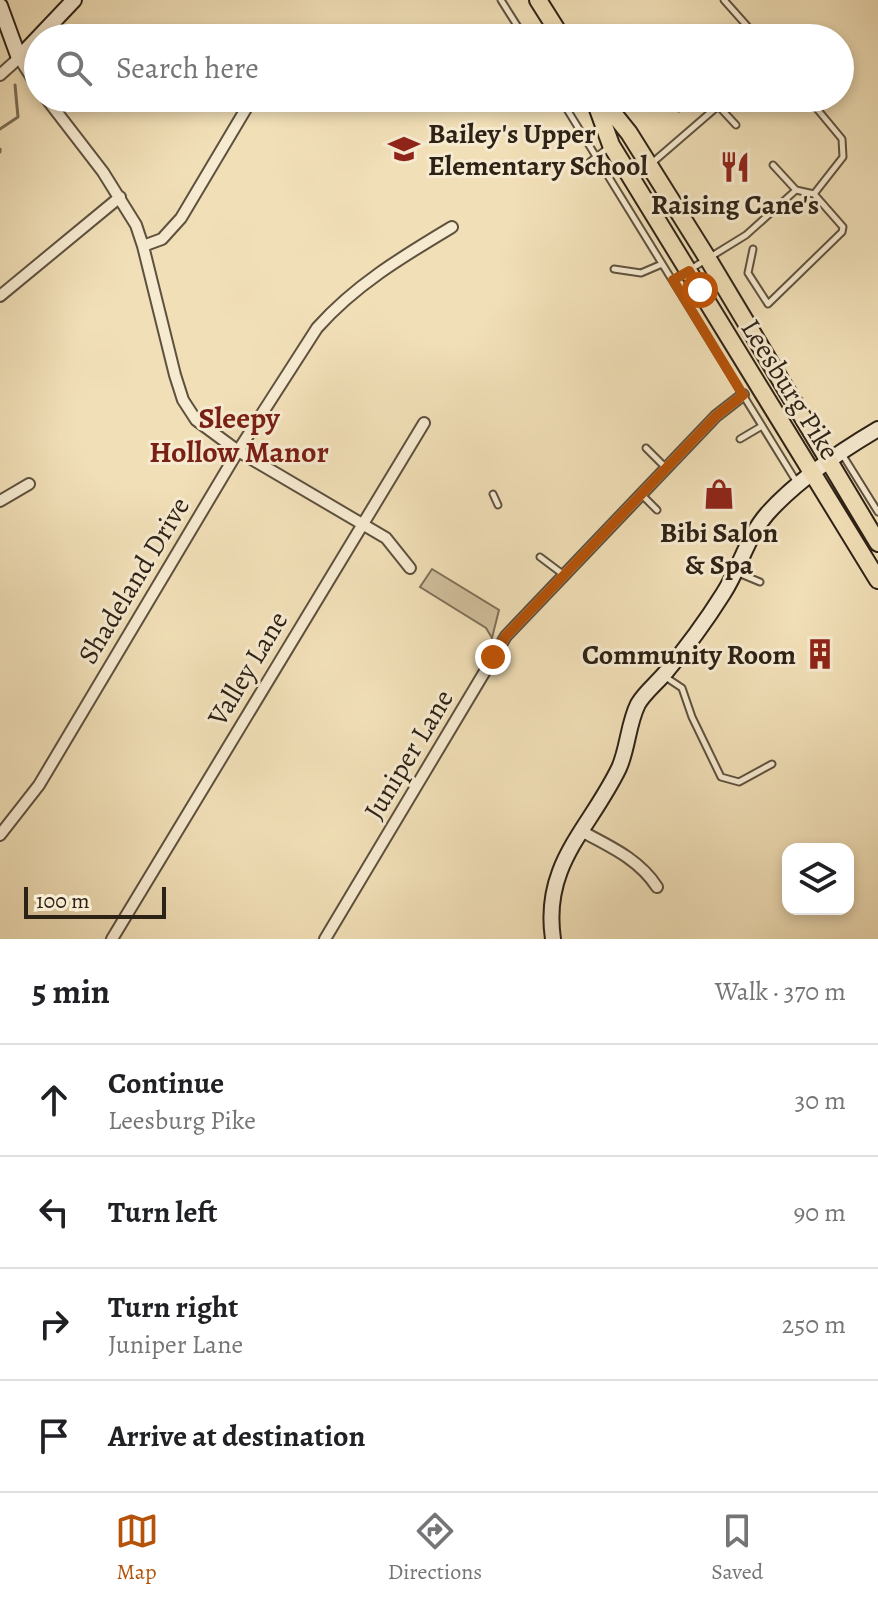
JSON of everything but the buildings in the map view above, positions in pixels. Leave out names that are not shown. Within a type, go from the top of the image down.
[{"type":"main road","points":[[538,0],[553,24]]},
{"type":"main road","name":"Leesburg Pike","points":[[599,112],[611,145],[878,580]]},
{"type":"main road","name":"Leesburg Pike","points":[[612,112],[629,133],[835,457],[878,543]]},
{"type":"street","points":[[51,24],[74,0]]},
{"type":"street","points":[[0,6],[24,66]]},
{"type":"street","points":[[0,75],[24,53]]},
{"type":"street","points":[[56,112],[120,197],[136,225],[183,400],[204,428],[386,538],[410,568]]},
{"type":"street","points":[[143,246],[162,239],[181,218],[244,112]]},
{"type":"street","points":[[0,296],[120,197]]},
{"type":"street","name":"Shadeland Drive","points":[[0,835],[39,785],[294,361],[333,310],[377,273],[452,227]]},
{"type":"street","name":"Juniper Lane","points":[[325,939],[506,636],[716,416],[743,395]]},
{"type":"street","name":"Valley Lane","points":[[112,939],[424,423]]},
{"type":"street","points":[[553,939],[550,907],[553,884],[619,767],[638,705],[693,639],[767,514],[798,485],[878,429]]},
{"type":"street","points":[[0,501],[29,484]]},
{"type":"street","points":[[581,831],[635,861],[650,875],[657,887]]},
{"type":"lane","points":[[501,0],[516,24]]},
{"type":"lane","points":[[724,0],[745,24]]},
{"type":"lane","points":[[569,112],[798,485]]},
{"type":"lane","points":[[649,165],[711,112]]},
{"type":"lane","points":[[724,112],[736,125]]},
{"type":"lane","points":[[814,194],[843,157],[842,139],[820,112]]},
{"type":"lane","points":[[583,167],[611,145]]},
{"type":"lane","points":[[753,249],[748,273],[768,304],[842,232],[843,227],[814,194],[796,190],[773,165]]},
{"type":"lane","points":[[673,280],[746,235],[796,190]]},
{"type":"lane","points":[[614,269],[641,273],[662,264]]},
{"type":"lane","points":[[740,439],[762,426]]},
{"type":"lane","points":[[646,448],[667,468]]},
{"type":"lane","points":[[835,457],[878,512]]},
{"type":"lane","points":[[493,494],[498,505]]},
{"type":"lane","points":[[641,495],[657,510]]},
{"type":"lane","points":[[724,531],[748,544]]},
{"type":"lane","points":[[540,557],[564,575]]},
{"type":"lane","points":[[736,571],[760,582]]},
{"type":"lane","points":[[663,675],[682,688],[692,717],[721,777],[739,782],[772,764]]},
{"type":"shaded area","points":[[432,569],[499,610],[492,638],[486,628],[420,587]]},
{"type":"waterway","points":[[0,129],[18,117],[15,85]]},
{"type":"place","name":"Bailey's Upper Elementary School","points":[[404,149]]},
{"type":"place","name":"Raising Cane's","points":[[735,167]]},
{"type":"place","name":"Bibi Salon & Spa","points":[[719,494]]},
{"type":"place","name":"Community Room","points":[[820,654]]},
{"type":"district","name":"Sleepy Hollow Manor","points":[[239,435]]},
{"type":"route","points":[[493,657],[506,636],[616,520],[716,416],[743,395],[673,280],[689,271],[700,290]]}]
